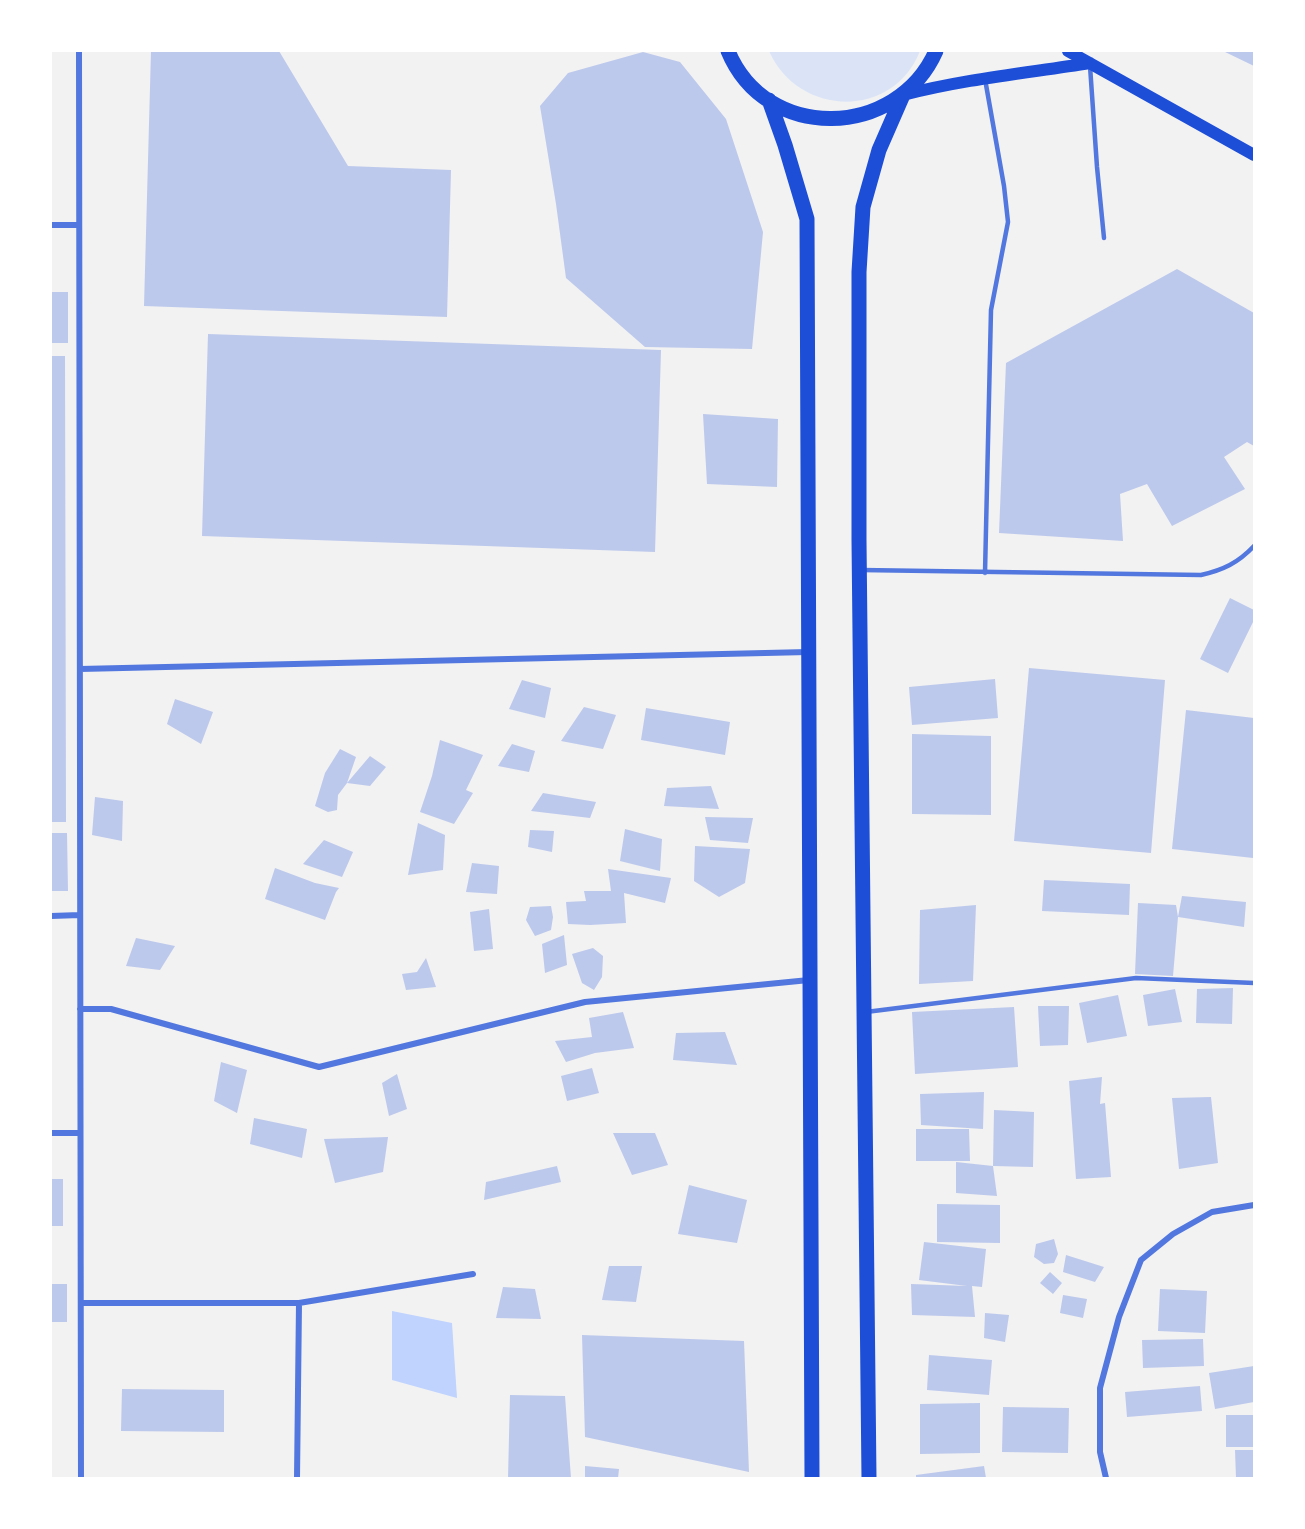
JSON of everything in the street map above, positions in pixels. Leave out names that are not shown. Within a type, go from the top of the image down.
[{"type":"main road","points":[[726,53],[754,88],[769,100],[806,116],[826,119],[867,114],[886,106],[903,95],[918,80],[936,51]]},
{"type":"main road","points":[[1068,51],[1254,155]]},
{"type":"main road","points":[[903,95],[944,84],[1090,63]]},
{"type":"main road","points":[[869,1478],[859,570],[859,272],[863,207],[879,150],[903,95]]},
{"type":"main road","points":[[769,100],[807,219],[812,1478]]},
{"type":"street","points":[[79,51],[81,1478]]},
{"type":"street","points":[[51,225],[79,225]]},
{"type":"street","points":[[80,669],[808,652]]},
{"type":"street","points":[[51,916],[80,915]]},
{"type":"street","points":[[80,1009],[111,1009],[320,1067],[585,1002],[809,980]]},
{"type":"street","points":[[51,1133],[80,1133]]},
{"type":"street","points":[[1106,1478],[1100,1452],[1100,1388],[1119,1317],[1141,1260],[1173,1234],[1212,1212],[1254,1204]]},
{"type":"street","points":[[81,1303],[298,1303],[473,1274]]},
{"type":"street","points":[[297,1478],[298,1303]]},
{"type":"lane","points":[[1090,63],[1104,238]]},
{"type":"lane","points":[[985,77],[1008,222],[991,310],[985,573]]},
{"type":"lane","points":[[859,570],[1201,575],[1231,566],[1254,546]]},
{"type":"lane","points":[[863,1012],[1136,978],[1254,983]]},
{"type":"shaded area","points":[[769,51],[920,51],[907,74],[889,89],[868,99],[845,102],[822,98],[801,89],[783,73]]},
{"type":"water","points":[[392,1311],[452,1323],[457,1398],[392,1380]]},
{"type":"building","points":[[151,51],[279,51],[348,166],[451,170],[447,317],[144,306]]},
{"type":"building","points":[[1223,51],[1254,51],[1254,66]]},
{"type":"building","points":[[643,52],[680,62],[726,119],[763,232],[752,349],[645,347],[566,278],[540,106],[568,73]]},
{"type":"building","points":[[1177,269],[1254,313],[1254,446],[1247,442],[1224,457],[1245,489],[1172,526],[1147,484],[1120,494],[1123,541],[999,533],[1006,363]]},
{"type":"building","points":[[51,292],[68,292],[68,343],[51,343]]},
{"type":"building","points":[[208,334],[661,350],[655,552],[202,536]]},
{"type":"building","points":[[51,356],[65,356],[66,822],[51,822]]},
{"type":"building","points":[[703,414],[778,419],[777,487],[707,484]]},
{"type":"building","points":[[1230,598],[1254,610],[1254,620],[1228,673],[1200,659]]},
{"type":"building","points":[[1029,668],[1165,680],[1151,853],[1014,841]]},
{"type":"building","points":[[995,679],[998,718],[912,725],[909,687]]},
{"type":"building","points":[[522,680],[551,688],[545,718],[509,709]]},
{"type":"building","points":[[175,699],[213,712],[201,744],[167,724]]},
{"type":"building","points":[[584,707],[616,715],[603,749],[561,741]]},
{"type":"building","points":[[646,708],[730,722],[725,755],[641,740]]},
{"type":"building","points":[[1186,710],[1254,718],[1253,858],[1172,849]]},
{"type":"building","points":[[912,734],[991,736],[991,815],[912,814]]},
{"type":"building","points":[[440,740],[483,755],[466,790],[473,793],[454,824],[420,812],[432,776]]},
{"type":"building","points":[[512,744],[535,751],[529,772],[498,766]]},
{"type":"building","points":[[340,749],[356,757],[347,783],[338,795],[337,810],[328,812],[315,806],[325,773]]},
{"type":"building","points":[[370,756],[386,767],[370,786],[347,783]]},
{"type":"building","points":[[711,786],[719,809],[664,806],[667,788]]},
{"type":"building","points":[[543,793],[596,802],[590,818],[531,811]]},
{"type":"building","points":[[95,797],[123,801],[122,841],[92,835]]},
{"type":"building","points":[[705,817],[753,818],[748,843],[710,840]]},
{"type":"building","points":[[418,823],[445,835],[443,870],[408,875]]},
{"type":"building","points":[[625,829],[662,839],[660,871],[620,861]]},
{"type":"building","points":[[530,830],[554,831],[552,852],[528,847]]},
{"type":"building","points":[[51,833],[67,833],[68,891],[51,891]]},
{"type":"building","points":[[324,840],[353,852],[342,877],[303,864]]},
{"type":"building","points":[[695,846],[750,849],[745,883],[719,897],[694,881]]},
{"type":"building","points":[[472,863],[499,866],[497,894],[466,892]]},
{"type":"building","points":[[275,868],[315,883],[339,888],[325,920],[265,899]]},
{"type":"building","points":[[608,869],[671,878],[665,903],[624,893],[626,923],[568,924],[566,902],[586,901],[584,891],[611,891]]},
{"type":"building","points":[[1044,880],[1130,884],[1129,915],[1042,911]]},
{"type":"building","points":[[1182,896],[1246,902],[1244,927],[1178,917]]},
{"type":"building","points":[[1138,903],[1176,905],[1178,917],[1173,976],[1135,974]]},
{"type":"building","points":[[976,905],[973,981],[919,984],[920,910]]},
{"type":"building","points":[[551,906],[553,917],[551,930],[535,936],[526,920],[530,907]]},
{"type":"building","points":[[489,909],[493,949],[474,951],[470,912]]},
{"type":"building","points":[[564,935],[567,965],[545,973],[542,944]]},
{"type":"building","points":[[136,938],[175,946],[160,970],[126,966]]},
{"type":"building","points":[[593,948],[603,956],[602,977],[594,990],[582,983],[572,954]]},
{"type":"building","points":[[426,958],[436,987],[406,990],[402,974],[417,972]]},
{"type":"building","points":[[1233,988],[1232,1024],[1196,1023],[1197,989]]},
{"type":"building","points":[[1175,989],[1182,1022],[1148,1026],[1143,995]]},
{"type":"building","points":[[1118,995],[1127,1036],[1087,1043],[1079,1003]]},
{"type":"building","points":[[1038,1006],[1069,1006],[1068,1045],[1040,1046]]},
{"type":"building","points":[[1014,1007],[1018,1067],[915,1074],[912,1012]]},
{"type":"building","points":[[623,1012],[634,1048],[595,1053],[566,1062],[555,1041],[592,1037],[589,1018]]},
{"type":"building","points":[[725,1032],[737,1065],[673,1060],[676,1033]]},
{"type":"building","points":[[221,1062],[247,1070],[237,1113],[214,1101]]},
{"type":"building","points":[[592,1068],[599,1093],[567,1101],[561,1076]]},
{"type":"building","points":[[397,1074],[407,1109],[389,1116],[382,1083]]},
{"type":"building","points":[[1102,1077],[1100,1104],[1105,1103],[1111,1177],[1076,1179],[1069,1081]]},
{"type":"building","points":[[984,1092],[983,1129],[921,1125],[920,1094]]},
{"type":"building","points":[[1211,1097],[1218,1163],[1179,1169],[1172,1098]]},
{"type":"building","points":[[994,1110],[1034,1112],[1033,1167],[993,1166]]},
{"type":"building","points":[[254,1118],[307,1129],[302,1158],[250,1144]]},
{"type":"building","points":[[916,1129],[969,1129],[970,1161],[916,1161]]},
{"type":"building","points":[[613,1133],[655,1133],[668,1165],[632,1175]]},
{"type":"building","points":[[388,1137],[383,1172],[335,1183],[324,1139]]},
{"type":"building","points":[[956,1162],[993,1166],[997,1196],[956,1193]]},
{"type":"building","points":[[557,1166],[561,1182],[484,1200],[486,1182]]},
{"type":"building","points":[[51,1179],[63,1179],[63,1226],[51,1226]]},
{"type":"building","points":[[689,1185],[747,1200],[737,1243],[678,1234]]},
{"type":"building","points":[[937,1204],[1000,1205],[1000,1243],[937,1242]]},
{"type":"building","points":[[1054,1239],[1058,1254],[1054,1263],[1044,1264],[1034,1257],[1036,1244]]},
{"type":"building","points":[[924,1242],[986,1249],[982,1287],[972,1286],[975,1317],[912,1315],[911,1284],[967,1286],[919,1280]]},
{"type":"building","points":[[1066,1255],[1104,1267],[1095,1282],[1063,1272]]},
{"type":"building","points":[[609,1266],[642,1266],[636,1302],[602,1300]]},
{"type":"building","points":[[1050,1272],[1062,1283],[1053,1294],[1040,1283]]},
{"type":"building","points":[[51,1284],[67,1284],[67,1322],[51,1322]]},
{"type":"building","points":[[503,1287],[535,1289],[541,1319],[496,1318]]},
{"type":"building","points":[[1160,1289],[1207,1291],[1205,1333],[1158,1331]]},
{"type":"building","points":[[1063,1295],[1087,1299],[1083,1318],[1060,1313]]},
{"type":"building","points":[[985,1313],[1009,1315],[1005,1342],[984,1338]]},
{"type":"building","points":[[582,1335],[744,1341],[749,1472],[585,1437]]},
{"type":"building","points":[[1203,1339],[1204,1366],[1143,1368],[1142,1340]]},
{"type":"building","points":[[929,1355],[992,1360],[989,1395],[927,1390]]},
{"type":"building","points":[[1254,1366],[1254,1402],[1215,1409],[1209,1373]]},
{"type":"building","points":[[1200,1386],[1202,1411],[1127,1417],[1125,1392]]},
{"type":"building","points":[[122,1389],[224,1390],[224,1432],[121,1431]]},
{"type":"building","points":[[510,1395],[565,1396],[571,1478],[508,1478]]},
{"type":"building","points":[[980,1403],[980,1453],[920,1454],[920,1404]]},
{"type":"building","points":[[1003,1407],[1069,1408],[1068,1453],[1002,1452]]},
{"type":"building","points":[[1226,1415],[1254,1415],[1254,1447],[1226,1447]]},
{"type":"building","points":[[1235,1450],[1254,1450],[1254,1478],[1236,1478]]},
{"type":"building","points":[[585,1466],[619,1469],[618,1478],[585,1478]]},
{"type":"building","points":[[984,1466],[986,1478],[916,1478],[916,1475]]}]
